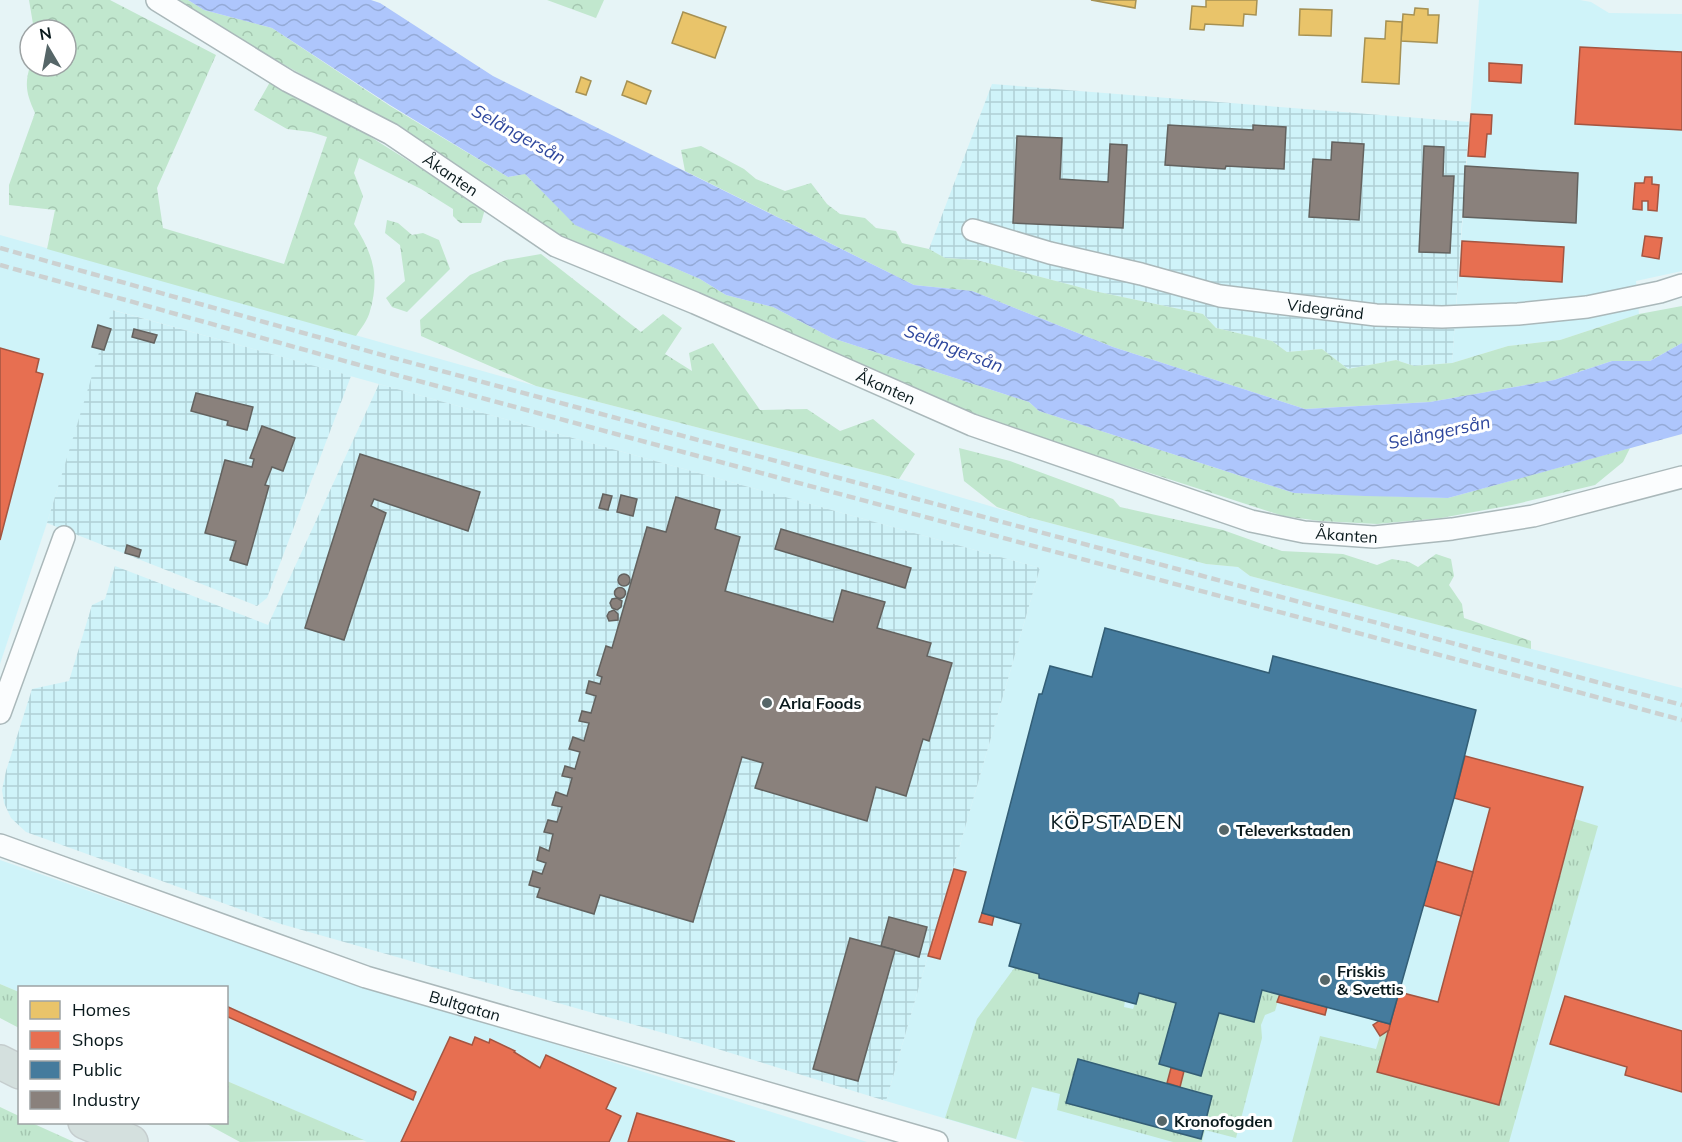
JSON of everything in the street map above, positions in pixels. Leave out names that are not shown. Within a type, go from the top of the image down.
[{"type":"highway","points":[[0,1062],[18,1071]]},
{"type":"highway","points":[[0,1086],[18,1093]]},
{"type":"highway","points":[[90,1124],[131,1142]]},
{"type":"highway","points":[[120,1124],[151,1142]]},
{"type":"street","name":"Åkanten","points":[[157,0],[288,81],[391,134],[556,246],[695,303],[972,425],[1251,521],[1304,532],[1374,537],[1452,530],[1533,516],[1682,477]]},
{"type":"street","name":"Videgränd","points":[[973,230],[1050,253],[1220,296],[1376,315],[1442,317],[1518,314],[1587,307],[1660,292],[1682,285]]},
{"type":"street","points":[[0,713],[64,537]]},
{"type":"street","name":"Bultgatan","points":[[0,845],[366,977],[937,1142]]},
{"type":"shaded area","points":[[1479,0],[1580,0],[1591,2],[1609,13],[1682,14],[1682,271],[1636,281],[1639,314],[1560,340],[1508,346],[1452,363]]},
{"type":"shaded area","points":[[992,84],[1469,122],[1452,363],[1414,366],[1396,360],[1348,369],[1322,349],[1287,352],[1272,341],[1216,328],[1203,314],[1094,291],[976,260],[945,258],[929,249]]},
{"type":"shaded area","points":[[0,235],[536,386],[899,479],[1027,517],[1206,564],[1238,567],[1250,576],[1682,688],[1682,1142],[1025,1142],[886,1101],[1040,568],[113,310],[47,523],[0,664]]},
{"type":"shaded area","points":[[112,310],[351,376],[267,598],[257,606],[47,523]]},
{"type":"shaded area","points":[[379,384],[1040,568],[886,1101],[695,1042],[281,924],[26,832],[11,818],[4,803],[2,790],[32,689],[69,681],[92,605],[105,599],[115,566],[268,625]]},
{"type":"shaded area","points":[[0,860],[284,959],[867,1142],[367,1142],[228,1081],[228,986],[18,986],[18,992],[0,984]]},
{"type":"green space","points":[[29,0],[110,0],[216,55],[157,188],[163,228],[284,264],[327,137],[287,129],[254,110],[270,82],[366,134],[485,209],[481,223],[460,223],[453,216],[453,209],[421,189],[359,158],[354,173],[363,196],[354,224],[370,255],[374,287],[369,314],[356,336],[47,249],[55,210],[9,205],[9,185],[35,113],[27,90],[27,78],[78,78],[78,18],[32,18]]},
{"type":"green space","points":[[168,0],[188,0],[204,10],[272,28],[390,106],[508,177],[525,174],[576,225],[700,279],[726,295],[773,307],[832,338],[1029,402],[1039,411],[1294,493],[1448,498],[1630,448],[1623,462],[1595,485],[1512,505],[1441,518],[1377,524],[1320,521],[1283,516],[946,407],[561,241],[506,197],[378,117]]},
{"type":"green space","points":[[547,0],[604,0],[596,18]]},
{"type":"green space","points":[[701,146],[744,169],[756,179],[785,191],[811,183],[827,204],[840,214],[865,218],[876,228],[896,231],[902,243],[929,249],[945,258],[976,260],[1094,291],[1203,314],[1216,328],[1272,341],[1287,352],[1322,349],[1348,369],[1396,360],[1414,366],[1452,363],[1508,346],[1560,340],[1639,314],[1682,306],[1682,343],[1650,361],[1612,361],[1554,380],[1430,402],[1305,409],[1113,347],[972,291],[914,285],[685,171],[681,150]]},
{"type":"green space","points":[[387,220],[398,223],[412,235],[423,233],[439,240],[450,269],[407,312],[392,307],[386,298],[405,281],[400,245],[385,233]]},
{"type":"green space","points":[[541,254],[641,332],[663,314],[682,328],[665,354],[692,371],[689,353],[713,343],[760,410],[807,409],[840,431],[873,419],[915,454],[899,479],[536,386],[421,336],[420,320],[470,275],[506,260]]},
{"type":"green space","points":[[959,448],[1010,461],[1113,499],[1120,507],[1223,530],[1282,551],[1343,554],[1377,565],[1392,559],[1409,562],[1418,567],[1436,554],[1451,559],[1454,576],[1449,585],[1462,604],[1464,618],[1531,641],[1531,649],[1250,576],[1238,567],[1206,564],[997,507],[964,481]]},
{"type":"green space","points":[[1575,819],[1598,826],[1509,1142],[1292,1142],[1320,1036],[1376,1049],[1380,1036],[1389,1030],[1378,1072],[1499,1104]]},
{"type":"green space","points":[[1015,967],[1039,974],[1039,978],[1125,1001],[1124,1007],[1133,1009],[1139,993],[1176,1003],[1159,1064],[1201,1076],[1219,1013],[1254,1022],[1262,990],[1280,994],[1275,1011],[1265,1015],[1261,1025],[1262,1038],[1236,1138],[1205,1130],[1202,1142],[1173,1142],[1057,1110],[1060,1094],[1032,1087],[1016,1139],[945,1118],[977,1019]]},
{"type":"green space","points":[[0,984],[18,992],[18,1027],[0,1018]]},
{"type":"green space","points":[[228,1081],[364,1140],[240,1142],[207,1124],[228,1124]]},
{"type":"green space","points":[[0,1107],[18,1116],[18,1124],[34,1124],[74,1142],[0,1142]]},
{"type":"water","name":"Selångersån","points":[[188,0],[371,0],[380,3],[493,76],[914,285],[972,291],[1113,347],[1305,409],[1430,402],[1554,380],[1612,361],[1650,361],[1682,343],[1682,434],[1448,498],[1294,493],[1039,411],[1029,402],[832,338],[773,307],[726,295],[700,279],[575,225],[525,174],[508,177],[390,105],[272,28],[204,10]]},
{"type":"building: Homes","points":[[1091,0],[1136,0],[1135,8]]},
{"type":"building: Homes","points":[[1206,0],[1257,0],[1256,15],[1244,14],[1243,26],[1205,24],[1204,30],[1190,29],[1192,6],[1206,7]]},
{"type":"building: Homes","points":[[1415,8],[1428,9],[1428,15],[1439,15],[1437,43],[1401,41],[1403,14],[1414,15]]},
{"type":"building: Homes","points":[[1300,9],[1332,10],[1331,36],[1299,35]]},
{"type":"building: Homes","points":[[683,12],[726,27],[715,58],[672,43]]},
{"type":"building: Homes","points":[[1386,21],[1402,22],[1399,84],[1362,82],[1365,38],[1385,39]]},
{"type":"building: Homes","points":[[581,77],[591,81],[586,95],[576,92]]},
{"type":"building: Homes","points":[[627,81],[651,91],[646,104],[622,95]]},
{"type":"building: Shops","points":[[1580,47],[1682,52],[1682,130],[1575,124]]},
{"type":"building: Shops","points":[[1489,63],[1522,65],[1521,83],[1489,81]]},
{"type":"building: Shops","points":[[1471,114],[1492,115],[1491,134],[1487,134],[1485,157],[1468,156]]},
{"type":"building: Shops","points":[[1645,177],[1652,177],[1652,184],[1659,185],[1657,211],[1648,210],[1648,201],[1642,201],[1642,210],[1633,209],[1635,183],[1644,183]]},
{"type":"building: Shops","points":[[1645,236],[1662,238],[1659,259],[1642,256]]},
{"type":"building: Shops","points":[[1462,241],[1564,247],[1562,282],[1460,276]]},
{"type":"building: Shops","points":[[0,348],[39,359],[36,372],[43,374],[0,540]]},
{"type":"building: Shops","points":[[1465,756],[1583,787],[1499,1105],[1377,1072],[1399,992],[1438,1002],[1490,808],[1454,798]]},
{"type":"building: Shops","points":[[1436,861],[1473,872],[1461,916],[1423,905]]},
{"type":"building: Shops","points":[[954,869],[966,872],[940,959],[928,956]]},
{"type":"building: Shops","points":[[982,913],[994,916],[992,925],[979,922]]},
{"type":"building: Shops","points":[[1280,994],[1327,1007],[1325,1015],[1277,1002]]},
{"type":"building: Shops","points":[[1565,996],[1682,1031],[1682,1092],[1625,1075],[1627,1067],[1550,1044]]},
{"type":"building: Shops","points":[[228,1007],[416,1092],[413,1100],[228,1017]]},
{"type":"building: Shops","points":[[1379,1021],[1390,1024],[1389,1030],[1380,1036],[1373,1025]]},
{"type":"building: Shops","points":[[450,1037],[472,1045],[475,1037],[489,1043],[490,1039],[515,1051],[540,1068],[546,1055],[616,1088],[606,1109],[621,1116],[609,1142],[401,1142]]},
{"type":"building: Shops","points":[[1171,1068],[1184,1071],[1180,1087],[1167,1083]]},
{"type":"building: Shops","points":[[637,1113],[735,1142],[628,1142]]},
{"type":"building: Public","name":"Televerkstaden","points":[[1105,628],[1269,673],[1273,656],[1476,710],[1454,798],[1390,1024],[1262,990],[1254,1022],[1219,1013],[1201,1076],[1159,1064],[1176,1003],[1139,993],[1136,1004],[1039,978],[1039,974],[1009,966],[1021,924],[982,913],[1039,694],[1042,694],[1050,666],[1092,677]]},
{"type":"building: Public","points":[[1078,1059],[1212,1096],[1201,1139],[1066,1103]]},
{"type":"building: Industry","points":[[1168,125],[1253,130],[1253,125],[1286,127],[1284,169],[1226,166],[1225,169],[1165,165]]},
{"type":"building: Industry","points":[[1017,136],[1062,138],[1060,179],[1108,182],[1110,144],[1127,145],[1123,228],[1013,223]]},
{"type":"building: Industry","points":[[1332,142],[1364,144],[1359,220],[1309,217],[1313,159],[1331,160]]},
{"type":"building: Industry","points":[[1424,146],[1444,147],[1443,176],[1454,176],[1450,253],[1419,252]]},
{"type":"building: Industry","points":[[1465,166],[1578,173],[1576,223],[1463,217]]},
{"type":"building: Industry","points":[[98,325],[111,329],[104,350],[92,347]]},
{"type":"building: Industry","points":[[134,329],[157,335],[154,343],[132,337]]},
{"type":"building: Industry","points":[[196,393],[253,407],[247,430],[227,425],[228,421],[191,411]]},
{"type":"building: Industry","points":[[262,426],[295,438],[283,471],[272,467],[265,485],[269,486],[247,565],[230,560],[236,541],[205,533],[225,460],[252,467],[254,459],[250,458]]},
{"type":"building: Industry","points":[[360,454],[480,492],[468,531],[374,499],[371,506],[386,513],[344,640],[305,628]]},
{"type":"building: Industry","points":[[603,494],[612,496],[608,510],[599,508]]},
{"type":"building: Industry","points":[[621,495],[637,499],[633,516],[617,512]]},
{"type":"building: Industry","name":"Arla Foods","points":[[676,497],[720,510],[715,529],[740,537],[725,591],[833,622],[842,590],[885,602],[877,628],[931,643],[927,656],[952,663],[929,741],[923,739],[906,796],[876,787],[867,821],[755,788],[763,763],[742,757],[693,922],[600,895],[594,914],[537,897],[540,888],[529,885],[533,871],[542,874],[546,863],[537,860],[540,847],[549,851],[553,834],[544,832],[548,820],[557,822],[562,807],[552,805],[556,792],[567,796],[572,778],[562,776],[565,766],[575,769],[580,752],[569,749],[573,737],[584,741],[589,723],[579,721],[582,711],[591,713],[596,696],[586,693],[589,681],[600,684],[602,677],[597,675],[606,646],[612,648],[647,527],[666,532]]},
{"type":"building: Industry","points":[[781,529],[911,568],[905,588],[775,549]]},
{"type":"building: Industry","points":[[127,545],[141,550],[139,557],[125,553]]},
{"type":"building: Industry","points":[[624,574],[630,580],[624,586],[618,580]]},
{"type":"building: Industry","points":[[620,587],[626,593],[620,599],[614,593]]},
{"type":"building: Industry","points":[[617,598],[622,601],[621,607],[617,610],[612,608],[610,603],[612,599]]},
{"type":"building: Industry","points":[[614,610],[618,614],[618,620],[609,621],[607,616]]},
{"type":"building: Industry","points":[[889,917],[927,927],[919,957],[881,946]]},
{"type":"building: Industry","points":[[850,938],[895,950],[858,1081],[813,1069]]},
{"type":"railway","points":[[0,248],[375,353],[1682,705]]},
{"type":"railway","points":[[0,265],[370,368],[1682,720]]},
{"type":"place","name":"Arla Foods","points":[[767,703]]},
{"type":"place","name":"Televerkstaden","points":[[1224,830]]},
{"type":"place","name":"Friskis & Svettis","points":[[1325,980]]},
{"type":"place","name":"Kronofogden","points":[[1162,1121]]},
{"type":"district","name":"KÖPSTADEN","points":[[1117,821]]}]
